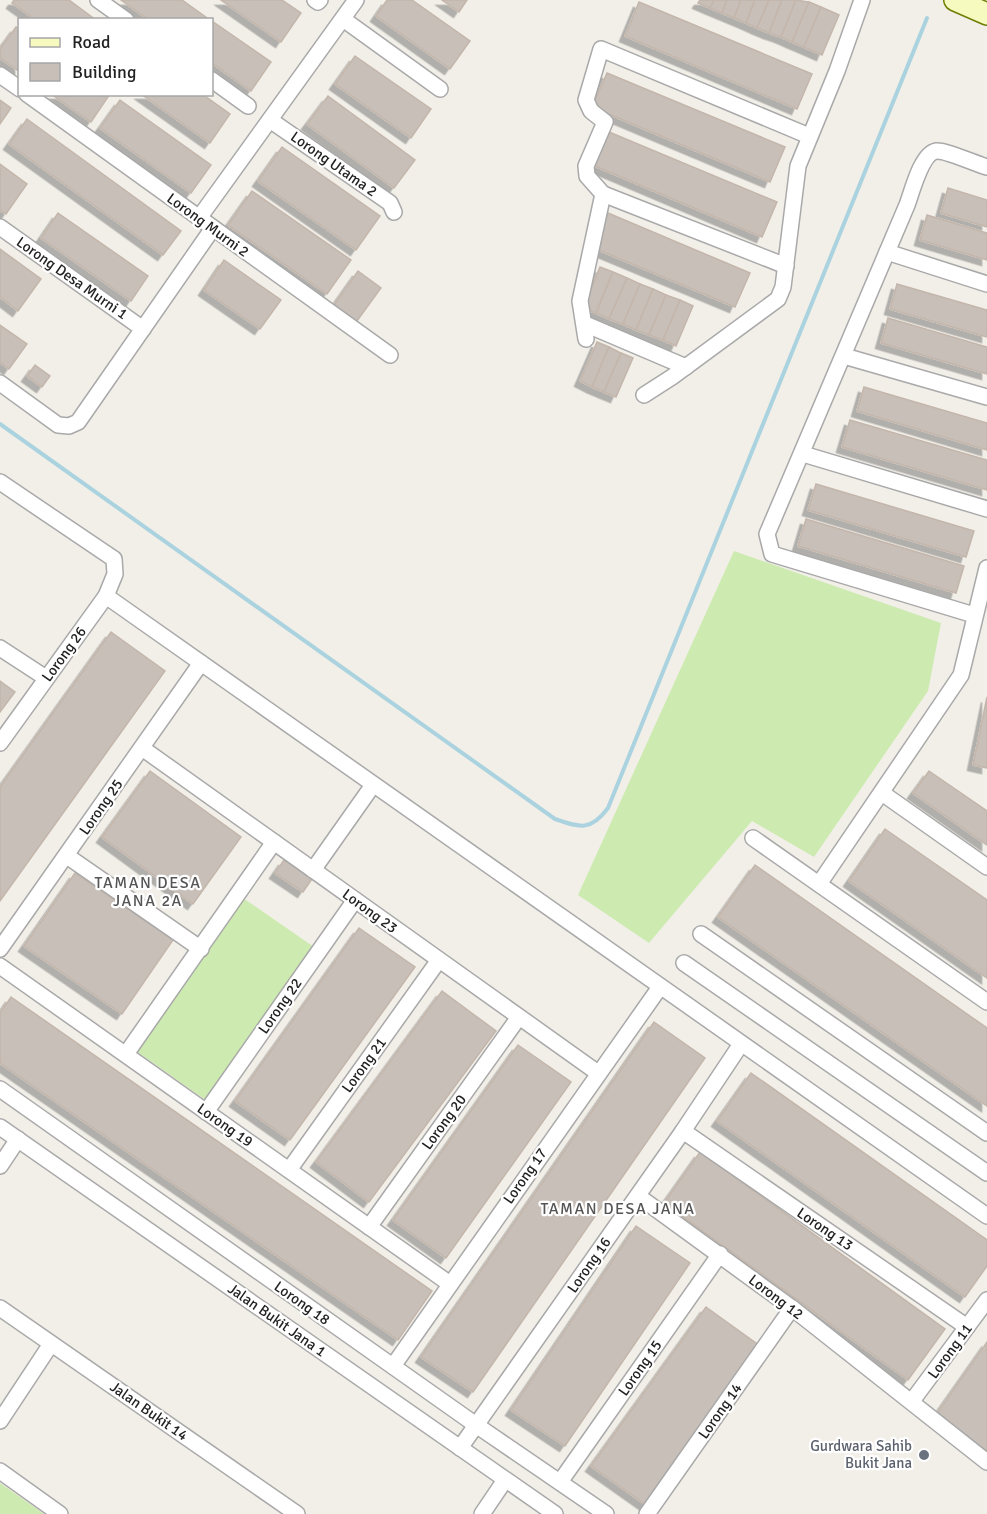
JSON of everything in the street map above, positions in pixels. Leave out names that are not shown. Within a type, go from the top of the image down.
[{"type":"street","points":[[98,0],[123,18]]},
{"type":"street","points":[[315,0],[318,2],[320,0]]},
{"type":"street","points":[[199,218],[356,0]]},
{"type":"street","points":[[644,394],[686,367],[769,308],[778,299],[783,287],[798,166],[837,71],[862,0]]},
{"type":"street","points":[[955,0],[987,14]]},
{"type":"street","points":[[343,19],[440,89]]},
{"type":"street","points":[[786,266],[603,194],[587,176],[586,166],[605,122],[591,111],[586,100],[601,49],[809,136]]},
{"type":"street","points":[[0,75],[18,88]]},
{"type":"street","points":[[213,81],[248,106]]},
{"type":"street","name":"Lorong Murni 2","points":[[30,96],[390,355]]},
{"type":"street","name":"Lorong Utama 2","points":[[270,120],[390,203],[394,212]]},
{"type":"street","points":[[974,615],[772,554],[767,534],[844,356],[923,163],[929,154],[938,151],[987,167]]},
{"type":"street","points":[[603,194],[580,301],[586,331],[686,367]]},
{"type":"street","name":"Lorong Desa Murni 1","points":[[0,227],[143,329]]},
{"type":"street","points":[[0,383],[58,425],[69,426],[78,422],[213,228]]},
{"type":"street","points":[[887,252],[987,284]]},
{"type":"street","points":[[844,356],[987,398]]},
{"type":"street","points":[[802,454],[987,509]]},
{"type":"street","name":"Lorong 26","points":[[0,482],[114,560],[116,574],[106,596],[0,743]]},
{"type":"street","points":[[819,885],[961,675],[987,568]]},
{"type":"street","points":[[106,596],[987,1216]]},
{"type":"street","points":[[0,648],[46,678]]},
{"type":"street","name":"Lorong 25","points":[[0,949],[201,663]]},
{"type":"street","name":"Lorong 23","points":[[142,748],[598,1073]]},
{"type":"street","points":[[314,870],[373,785]]},
{"type":"street","points":[[882,793],[987,867]]},
{"type":"street","points":[[753,838],[987,1002]]},
{"type":"street","points":[[126,1054],[274,842]]},
{"type":"street","points":[[67,856],[201,949]]},
{"type":"street","name":"Lorong 22","points":[[206,1112],[354,900]]},
{"type":"street","points":[[701,934],[987,1133]]},
{"type":"street","name":"Lorong 21","points":[[289,1170],[439,960]]},
{"type":"street","points":[[684,963],[987,1173]]},
{"type":"street","name":"Lorong 19","points":[[0,966],[450,1284]]},
{"type":"street","name":"Lorong 17","points":[[393,1366],[660,987]]},
{"type":"street","name":"Lorong 20","points":[[369,1227],[519,1017]]},
{"type":"street","name":"Lorong 16","points":[[460,1448],[638,1196],[741,1044]]},
{"type":"street","name":"Lorong 18","points":[[0,1089],[606,1514]]},
{"type":"street","name":"Jalan Bukit Jana 1","points":[[0,1127],[555,1514]]},
{"type":"street","name":"Lorong 13","points":[[683,1131],[967,1327]]},
{"type":"street","points":[[0,1166],[18,1139]]},
{"type":"street","name":"Lorong 12","points":[[638,1196],[792,1308],[987,1462]]},
{"type":"street","name":"Lorong 15","points":[[560,1482],[720,1254]]},
{"type":"street","name":"Lorong 11","points":[[912,1401],[987,1300]]},
{"type":"street","name":"Jalan Bukit 14","points":[[0,1308],[297,1514]]},
{"type":"street","name":"Lorong 14","points":[[647,1514],[792,1308]]},
{"type":"street","points":[[0,1421],[51,1344]]},
{"type":"street","points":[[0,1471],[60,1514]]},
{"type":"street","points":[[482,1514],[505,1480]]},
{"type":"green space","points":[[734,551],[941,623],[928,691],[814,857],[752,821],[649,943],[578,895]]},
{"type":"green space","points":[[243,898],[314,947],[207,1101],[136,1051]]},
{"type":"green space","points":[[0,1483],[44,1514],[0,1514]]},
{"type":"building","points":[[14,0],[69,0],[93,18],[33,18],[12,3]]},
{"type":"building","points":[[121,0],[182,0],[207,18],[146,18]]},
{"type":"building","points":[[221,0],[282,0],[301,13],[281,42]]},
{"type":"building","points":[[387,0],[412,0],[470,41],[450,69],[376,16]]},
{"type":"building","points":[[442,0],[467,0],[459,12]]},
{"type":"building","points":[[700,0],[714,0],[710,8],[698,3]]},
{"type":"building","points":[[714,0],[727,0],[722,13],[710,8]]},
{"type":"building","points":[[727,0],[741,0],[734,18],[722,13]]},
{"type":"building","points":[[741,0],[755,0],[746,23],[734,18]]},
{"type":"building","points":[[755,0],[769,0],[757,28],[746,23]]},
{"type":"building","points":[[769,0],[782,0],[769,33],[757,28]]},
{"type":"building","points":[[782,0],[796,0],[781,37],[769,33]]},
{"type":"building","points":[[796,0],[809,2],[792,42],[781,37]]},
{"type":"building","points":[[639,2],[812,74],[797,109],[625,36]]},
{"type":"building","points":[[809,2],[821,7],[804,47],[792,42]]},
{"type":"building","points":[[821,7],[839,15],[822,55],[804,47]]},
{"type":"building","points":[[213,22],[271,62],[251,91],[213,64]]},
{"type":"building","points":[[16,27],[18,28],[18,71],[0,58],[0,49]]},
{"type":"building","points":[[355,56],[431,109],[411,138],[335,84]]},
{"type":"building","points":[[607,73],[785,147],[770,182],[592,107]]},
{"type":"building","points":[[54,96],[109,96],[91,122]]},
{"type":"building","points":[[144,96],[205,96],[230,114],[210,143]]},
{"type":"building","points":[[328,96],[415,160],[394,188],[307,124]]},
{"type":"building","points":[[0,100],[11,108],[0,124]]},
{"type":"building","points":[[120,100],[211,165],[191,193],[100,128]]},
{"type":"building","points":[[27,119],[181,231],[163,255],[9,144]]},
{"type":"building","points":[[609,132],[777,202],[762,237],[595,166]]},
{"type":"building","points":[[282,147],[380,216],[356,250],[258,181]]},
{"type":"building","points":[[0,164],[27,184],[6,214],[0,210]]},
{"type":"building","points":[[948,188],[987,200],[987,227],[941,213]]},
{"type":"building","points":[[252,191],[351,260],[327,294],[228,225]]},
{"type":"building","points":[[58,213],[148,276],[131,301],[41,238]]},
{"type":"building","points":[[608,213],[750,273],[735,307],[594,248]]},
{"type":"building","points":[[927,215],[987,233],[987,260],[920,240]]},
{"type":"building","points":[[0,249],[41,279],[18,311],[0,297]]},
{"type":"building","points":[[224,260],[281,300],[260,329],[204,290]]},
{"type":"building","points":[[600,267],[613,272],[596,313],[583,308]]},
{"type":"building","points":[[358,271],[381,288],[357,321],[334,305]]},
{"type":"building","points":[[613,272],[627,278],[609,319],[596,313]]},
{"type":"building","points":[[627,278],[640,284],[623,324],[609,319]]},
{"type":"building","points":[[640,284],[653,289],[636,330],[623,324]]},
{"type":"building","points":[[897,284],[987,310],[987,337],[890,309]]},
{"type":"building","points":[[653,289],[666,295],[649,335],[636,330]]},
{"type":"building","points":[[666,295],[680,300],[663,340],[649,335]]},
{"type":"building","points":[[680,300],[693,306],[676,346],[663,340]]},
{"type":"building","points":[[888,318],[987,347],[987,374],[881,343]]},
{"type":"building","points":[[0,325],[27,344],[9,369],[0,362]]},
{"type":"building","points":[[597,342],[609,347],[592,387],[580,381]]},
{"type":"building","points":[[609,347],[621,353],[604,392],[592,387]]},
{"type":"building","points":[[621,353],[633,358],[616,397],[604,392]]},
{"type":"building","points":[[35,365],[50,376],[42,387],[27,376]]},
{"type":"building","points":[[864,387],[987,423],[987,450],[857,411]]},
{"type":"building","points":[[850,420],[987,460],[987,490],[842,447]]},
{"type":"building","points":[[816,484],[974,531],[966,557],[808,510]]},
{"type":"building","points":[[806,519],[964,566],[956,593],[798,546]]},
{"type":"building","points":[[111,632],[165,671],[0,901],[0,787]]},
{"type":"building","points":[[0,681],[15,692],[0,712]]},
{"type":"building","points":[[987,697],[987,768],[973,765]]},
{"type":"building","points":[[150,771],[241,837],[193,904],[102,837]]},
{"type":"building","points":[[929,771],[987,811],[987,845],[913,793]]},
{"type":"building","points":[[885,829],[987,900],[987,978],[849,881]]},
{"type":"building","points":[[284,860],[312,879],[303,892],[275,873]]},
{"type":"building","points":[[755,865],[987,1028],[987,1106],[718,917]]},
{"type":"building","points":[[75,873],[173,940],[122,1014],[24,946]]},
{"type":"building","points":[[359,928],[415,967],[290,1140],[235,1101]]},
{"type":"building","points":[[442,991],[496,1031],[369,1202],[316,1162]]},
{"type":"building","points":[[11,997],[432,1291],[398,1340],[0,1063],[0,1013]]},
{"type":"building","points":[[654,1022],[705,1058],[473,1392],[421,1357]]},
{"type":"building","points":[[518,1045],[571,1082],[446,1258],[393,1220]]},
{"type":"building","points":[[751,1073],[987,1240],[987,1266],[965,1297],[717,1121]]},
{"type":"building","points":[[700,1152],[945,1329],[908,1380],[664,1203]]},
{"type":"building","points":[[636,1226],[690,1263],[565,1446],[511,1410]]},
{"type":"building","points":[[706,1307],[760,1346],[646,1505],[591,1466]]},
{"type":"building","points":[[987,1342],[987,1451],[986,1452],[935,1416]]},
{"type":"waterway","points":[[0,424],[555,819],[578,826],[590,824],[608,808],[927,18]]},
{"type":"place","name":"Gurdwara Sahib Bukit Jana","points":[[924,1455]]},
{"type":"district","name":"TAMAN DESA JANA 2A","points":[[148,891]]},
{"type":"district","name":"TAMAN DESA JANA","points":[[618,1208]]}]
